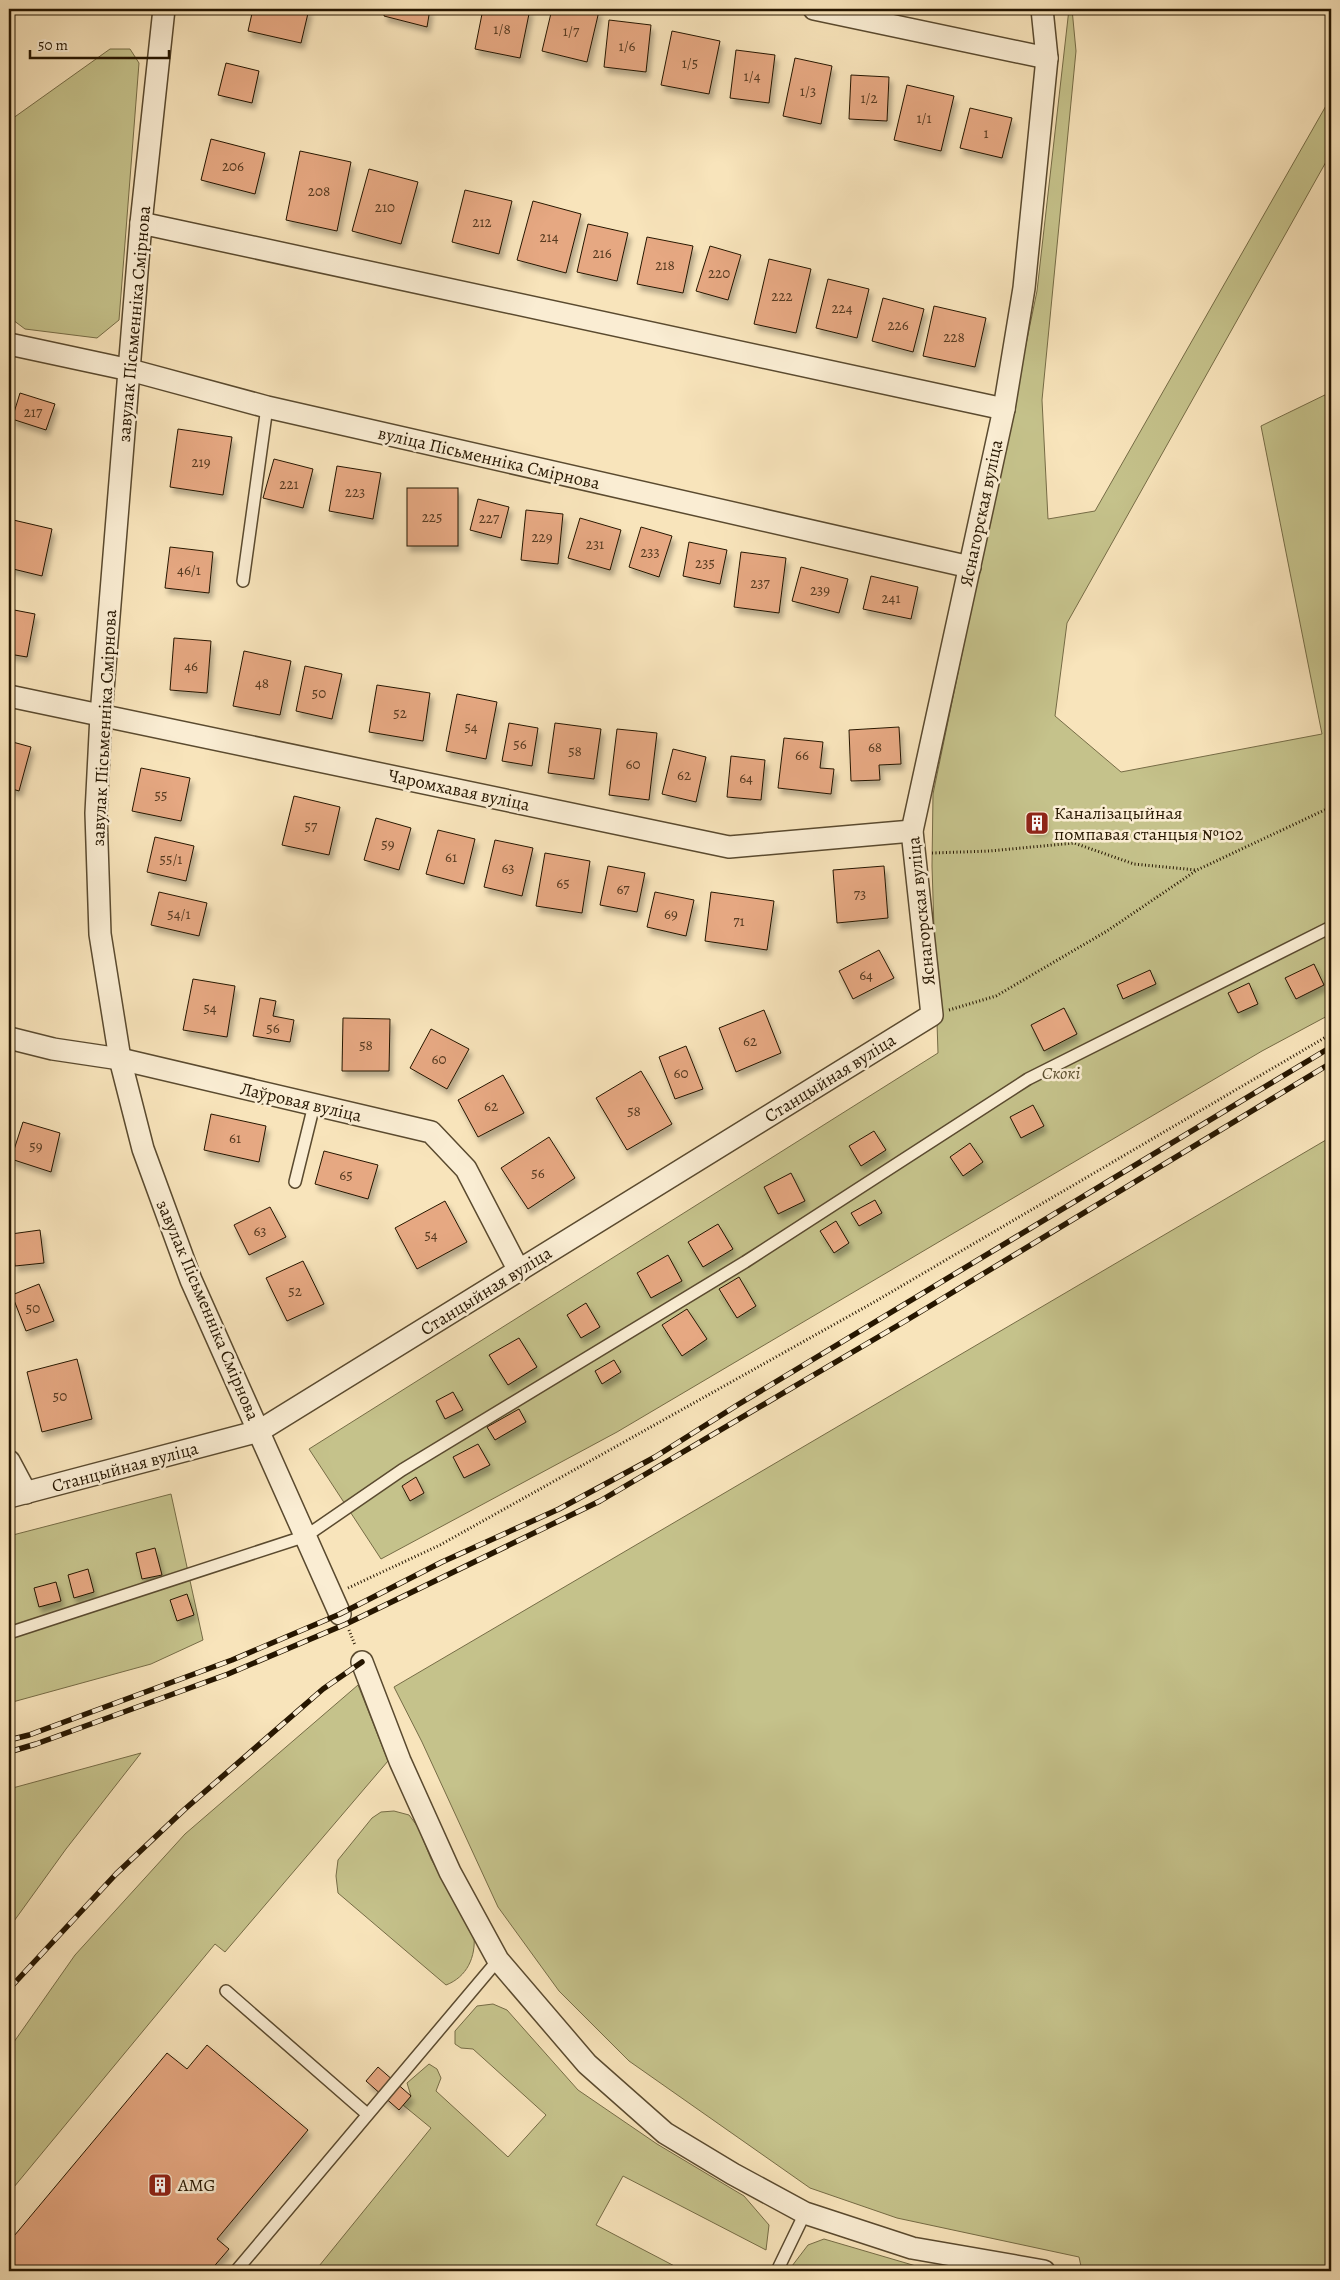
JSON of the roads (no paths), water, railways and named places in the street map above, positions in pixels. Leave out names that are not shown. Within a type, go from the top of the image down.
[{"type":"street","name":"завулак Пісьменніка Смірнова","points":[[164,9],[141,223],[101,715],[96,813],[100,934],[120,1059],[143,1149],[191,1280],[336,1605]]},
{"type":"street","points":[[814,9],[1047,58]]},
{"type":"street","name":"Яснагорская вуліца","points":[[932,1015],[912,831],[1004,409],[1024,288],[1047,58],[1042,9]]},
{"type":"street","points":[[141,223],[1004,409]]},
{"type":"street","name":"вуліца Пісьменніка Смірнова","points":[[9,344],[130,370],[267,407],[970,567]]},
{"type":"street","name":"Чаромхавая вуліца","points":[[9,696],[729,847],[912,831]]},
{"type":"street","name":"Станцыйная вуліца","points":[[18,1495],[259,1431],[932,1015]]},
{"type":"street","name":"Лаўровая вуліца","points":[[9,1038],[53,1049],[120,1059],[431,1132],[466,1169],[520,1270]]},
{"type":"street","points":[[9,1461],[18,1495]]},
{"type":"street","points":[[362,1662],[400,1761],[450,1872],[498,1960],[587,2064],[665,2133],[805,2214],[912,2248],[1044,2271]]},
{"type":"lane","points":[[243,581],[267,407]]},
{"type":"lane","points":[[9,1633],[306,1536],[402,1470],[745,1262],[1028,1078],[1331,927]]},
{"type":"lane","points":[[295,1182],[314,1105]]},
{"type":"lane","points":[[236,2271],[498,1960]]},
{"type":"lane","points":[[226,1991],[368,2114]]},
{"type":"lane","points":[[777,2271],[805,2214]]},
{"type":"railway","points":[[9,1740],[29,1735],[232,1660],[340,1614],[442,1562],[559,1509],[655,1457],[739,1404],[1331,1047]]},
{"type":"railway","points":[[9,1752],[36,1744],[228,1674],[346,1624],[600,1501],[907,1320],[1331,1063]]},
{"type":"railway","points":[[9,1989],[116,1874],[185,1809],[323,1689],[362,1662]]},
{"type":"place","name":"Каналізацыйная помпавая станцыя №102","points":[[1037,823]]},
{"type":"place","name":"AMG","points":[[160,2185]]},
{"type":"park label","name":"Скокі","points":[[1061,1073]]}]
